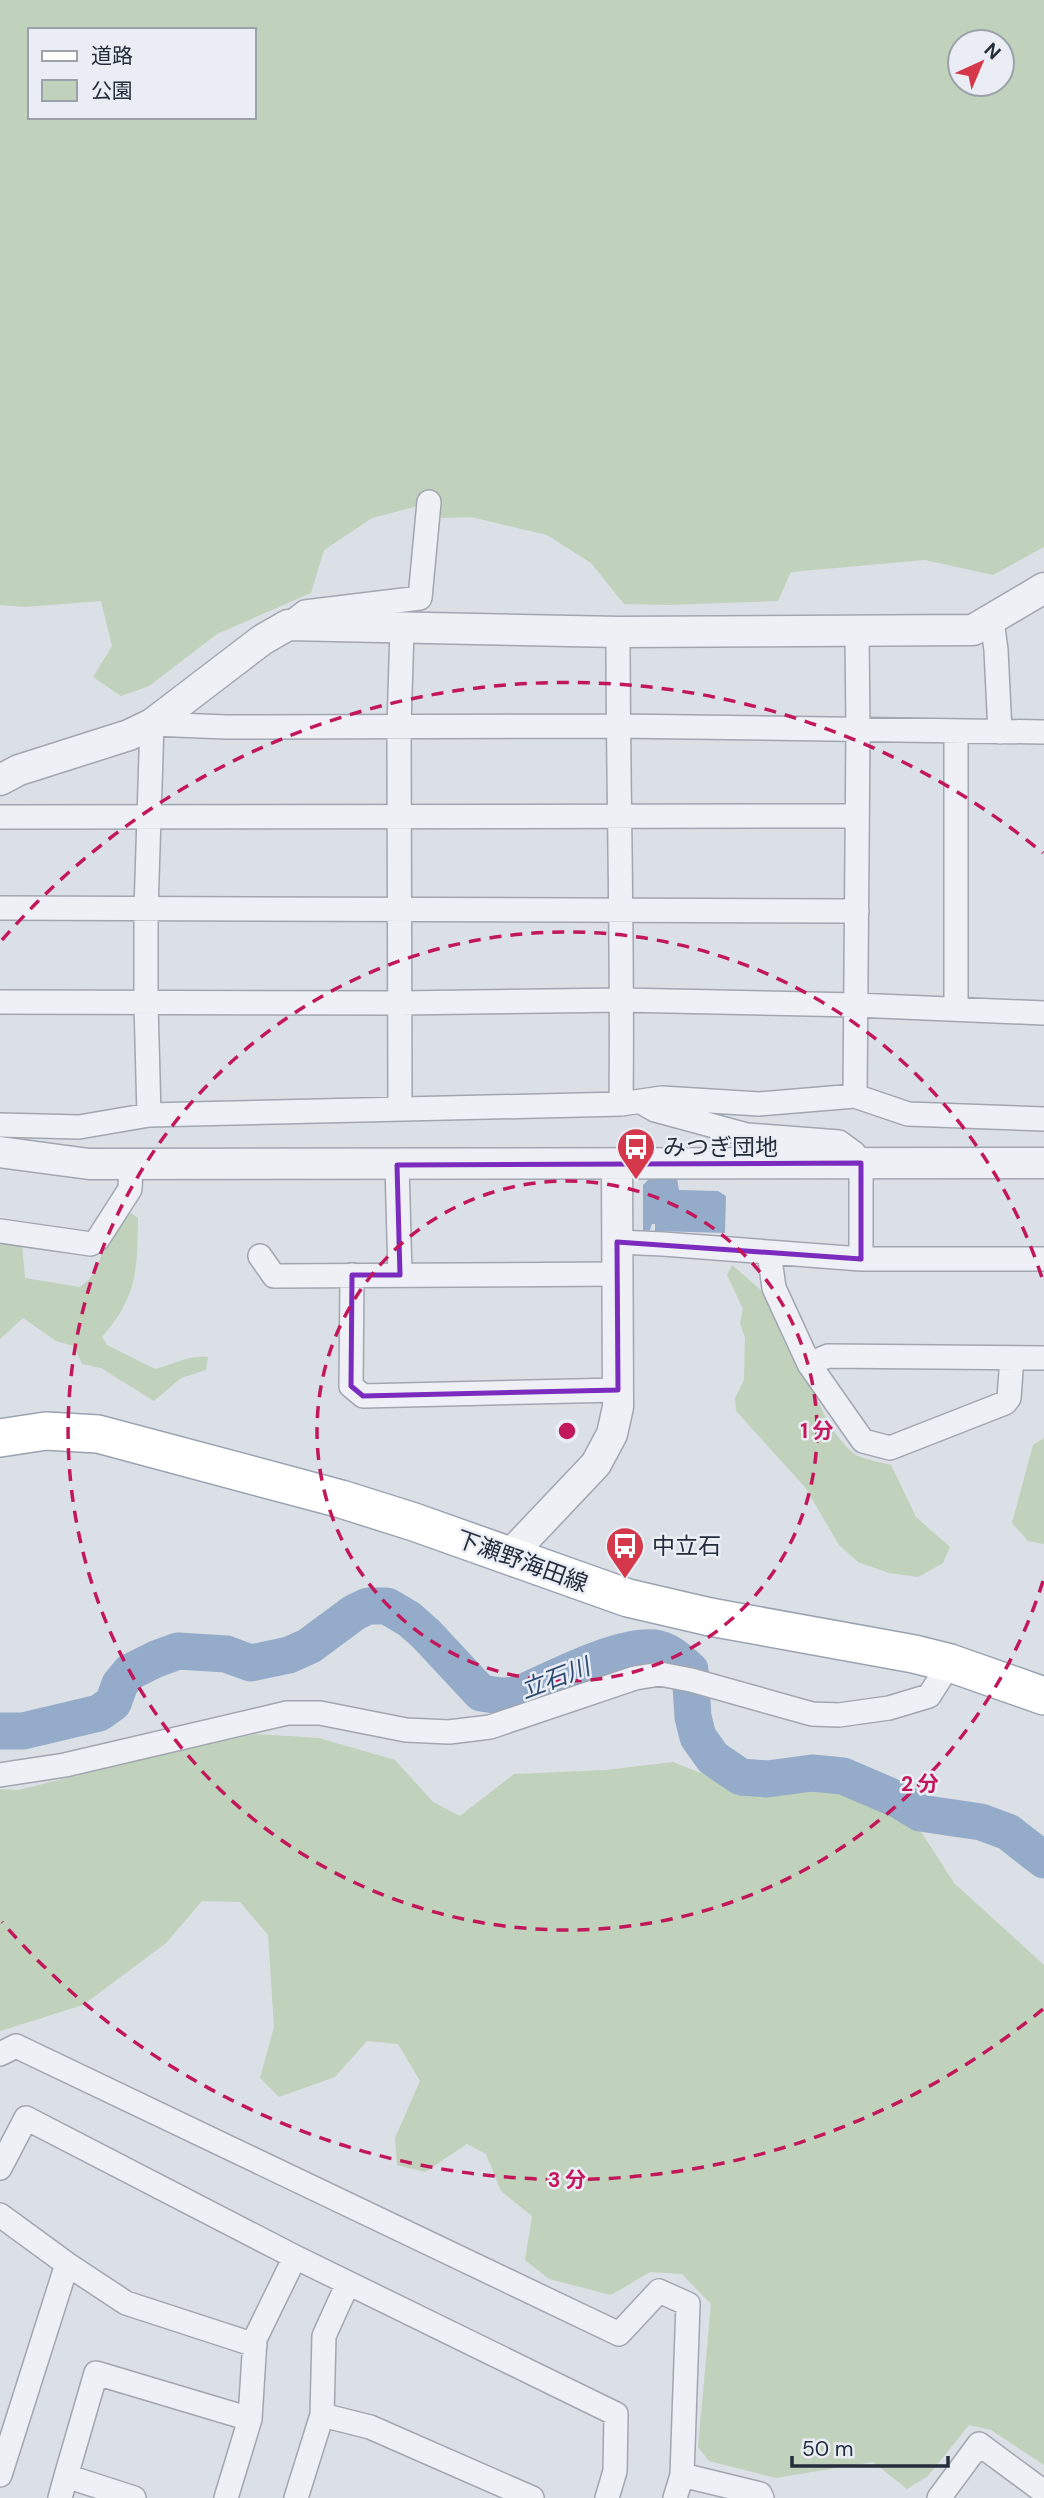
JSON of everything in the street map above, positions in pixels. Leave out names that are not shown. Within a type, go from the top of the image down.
[{"type":"main road","name":"下瀬野海田線","points":[[0,1438],[46,1432],[99,1434],[341,1499],[628,1598],[710,1617],[950,1663],[1044,1696]]},
{"type":"street","points":[[0,780],[19,770],[129,735],[152,724],[262,640],[305,612],[420,598],[429,502]]},
{"type":"street","points":[[288,625],[618,632],[972,631],[1044,589]]},
{"type":"street","points":[[992,620],[1000,732]]},
{"type":"street","points":[[400,1109],[399,726],[402,629]]},
{"type":"street","points":[[618,632],[622,1000],[630,1103]]},
{"type":"street","points":[[855,1096],[857,632]]},
{"type":"street","points":[[152,724],[226,727],[618,726],[1044,732]]},
{"type":"street","points":[[149,1115],[146,910],[152,724]]},
{"type":"street","points":[[956,731],[956,1008]]},
{"type":"street","points":[[0,817],[857,816]]},
{"type":"street","points":[[0,908],[857,911]]},
{"type":"street","points":[[0,1002],[399,1003],[622,1000],[956,1008],[1044,1013]]},
{"type":"street","points":[[0,1125],[79,1127],[149,1115],[630,1103],[662,1098],[759,1104],[855,1096],[908,1114],[1044,1119]]},
{"type":"street","points":[[630,1103],[747,1135],[839,1142],[855,1153],[861,1163],[861,1259]]},
{"type":"street","points":[[0,1152],[89,1164],[1044,1163]]},
{"type":"street","points":[[0,1231],[91,1244],[98,1239],[130,1189],[131,1164]]},
{"type":"street","points":[[397,1164],[400,1275]]},
{"type":"street","points":[[508,1557],[596,1464],[612,1434],[618,1407],[617,1164]]},
{"type":"street","points":[[617,1242],[861,1259],[1044,1259]]},
{"type":"street","points":[[769,1252],[774,1288],[809,1364],[863,1441],[890,1448],[1005,1404],[1009,1398],[1012,1358]]},
{"type":"street","points":[[260,1256],[274,1276],[618,1274]]},
{"type":"street","points":[[352,1275],[351,1386],[363,1396],[618,1390]]},
{"type":"street","points":[[809,1364],[828,1356],[1044,1358]]},
{"type":"street","points":[[0,1775],[65,1766],[287,1713],[320,1713],[406,1730],[449,1732],[489,1727],[635,1678],[660,1674],[691,1680],[811,1714],[838,1715],[889,1708],[929,1696],[950,1663]]},
{"type":"street","points":[[0,2054],[16,2046],[619,2334],[659,2291],[688,2304],[682,2475],[675,2498]]},
{"type":"street","points":[[0,2168],[26,2118],[295,2257],[616,2414],[615,2471],[607,2498]]},
{"type":"street","points":[[0,2214],[67,2264],[126,2303],[255,2345]]},
{"type":"street","points":[[226,2498],[250,2419],[255,2339],[295,2257]]},
{"type":"street","points":[[0,2475],[67,2264]]},
{"type":"street","points":[[296,2498],[322,2414],[324,2336],[348,2283]]},
{"type":"street","points":[[60,2498],[96,2373],[250,2419]]},
{"type":"street","points":[[322,2414],[370,2427],[532,2498]]},
{"type":"street","points":[[939,2498],[979,2444],[1044,2492]]},
{"type":"street","points":[[682,2475],[760,2494],[762,2498]]},
{"type":"street","points":[[66,2476],[134,2498]]},
{"type":"highlighted area","points":[[861,1163],[861,1259],[617,1242],[618,1390],[363,1396],[351,1386],[352,1275],[400,1275],[397,1165]]},
{"type":"green space","points":[[0,0],[1044,0],[1044,547],[993,575],[925,560],[791,572],[778,601],[624,604],[591,563],[547,535],[471,517],[442,518],[418,506],[372,518],[324,550],[311,593],[217,634],[149,686],[121,696],[93,677],[112,646],[101,601],[25,607],[0,605]]},
{"type":"green space","points":[[131,1213],[138,1218],[133,1281],[123,1308],[102,1337],[107,1345],[155,1369],[188,1359],[208,1357],[206,1370],[181,1378],[154,1401],[101,1368],[82,1364],[74,1346],[56,1341],[23,1318],[0,1339],[0,1245],[22,1245],[25,1278],[80,1287],[94,1273],[111,1235]]},
{"type":"green space","points":[[732,1265],[762,1291],[776,1313],[781,1335],[792,1358],[813,1382],[818,1401],[836,1434],[858,1456],[891,1465],[916,1517],[950,1547],[943,1563],[918,1577],[889,1573],[858,1562],[839,1545],[805,1487],[736,1411],[735,1398],[744,1380],[745,1338],[740,1323],[743,1309],[727,1275]]},
{"type":"green space","points":[[1044,1438],[1044,1544],[1028,1541],[1012,1523],[1033,1445]]},
{"type":"green space","points":[[256,1734],[319,1738],[395,1760],[433,1802],[460,1816],[514,1774],[606,1770],[673,1762],[739,1788],[860,1793],[909,1813],[954,1883],[1044,1965],[1044,2465],[991,2430],[969,2425],[928,2476],[907,2489],[873,2462],[776,2478],[709,2461],[698,2447],[711,2304],[682,2274],[650,2272],[611,2295],[549,2279],[525,2260],[532,2216],[501,2191],[486,2154],[467,2144],[425,2172],[397,2165],[395,2138],[420,2081],[398,2044],[367,2041],[335,2077],[279,2097],[260,2078],[274,2027],[268,1935],[240,1902],[202,1901],[166,1943],[83,2005],[0,2031],[0,1789],[18,1790]]},
{"type":"water","points":[[677,1178],[679,1190],[718,1191],[726,1196],[725,1233],[655,1231],[655,1224],[652,1224],[650,1230],[643,1231],[643,1185],[649,1179]]},
{"type":"waterway","name":"立石川","points":[[0,1731],[23,1731],[99,1713],[113,1703],[120,1684],[130,1672],[178,1651],[226,1654],[251,1663],[289,1655],[309,1646],[355,1612],[368,1606],[387,1606],[409,1619],[426,1634],[481,1693],[517,1695],[604,1657],[639,1648],[664,1651],[690,1670],[693,1717],[698,1737],[713,1758],[741,1777],[767,1779],[812,1773],[843,1776],[899,1800],[920,1813],[981,1822],[1008,1832],[1044,1860]]},
{"type":"place","name":"みつぎ団地","points":[[636,1181]]},
{"type":"place","name":"中立石","points":[[625,1580]]}]
